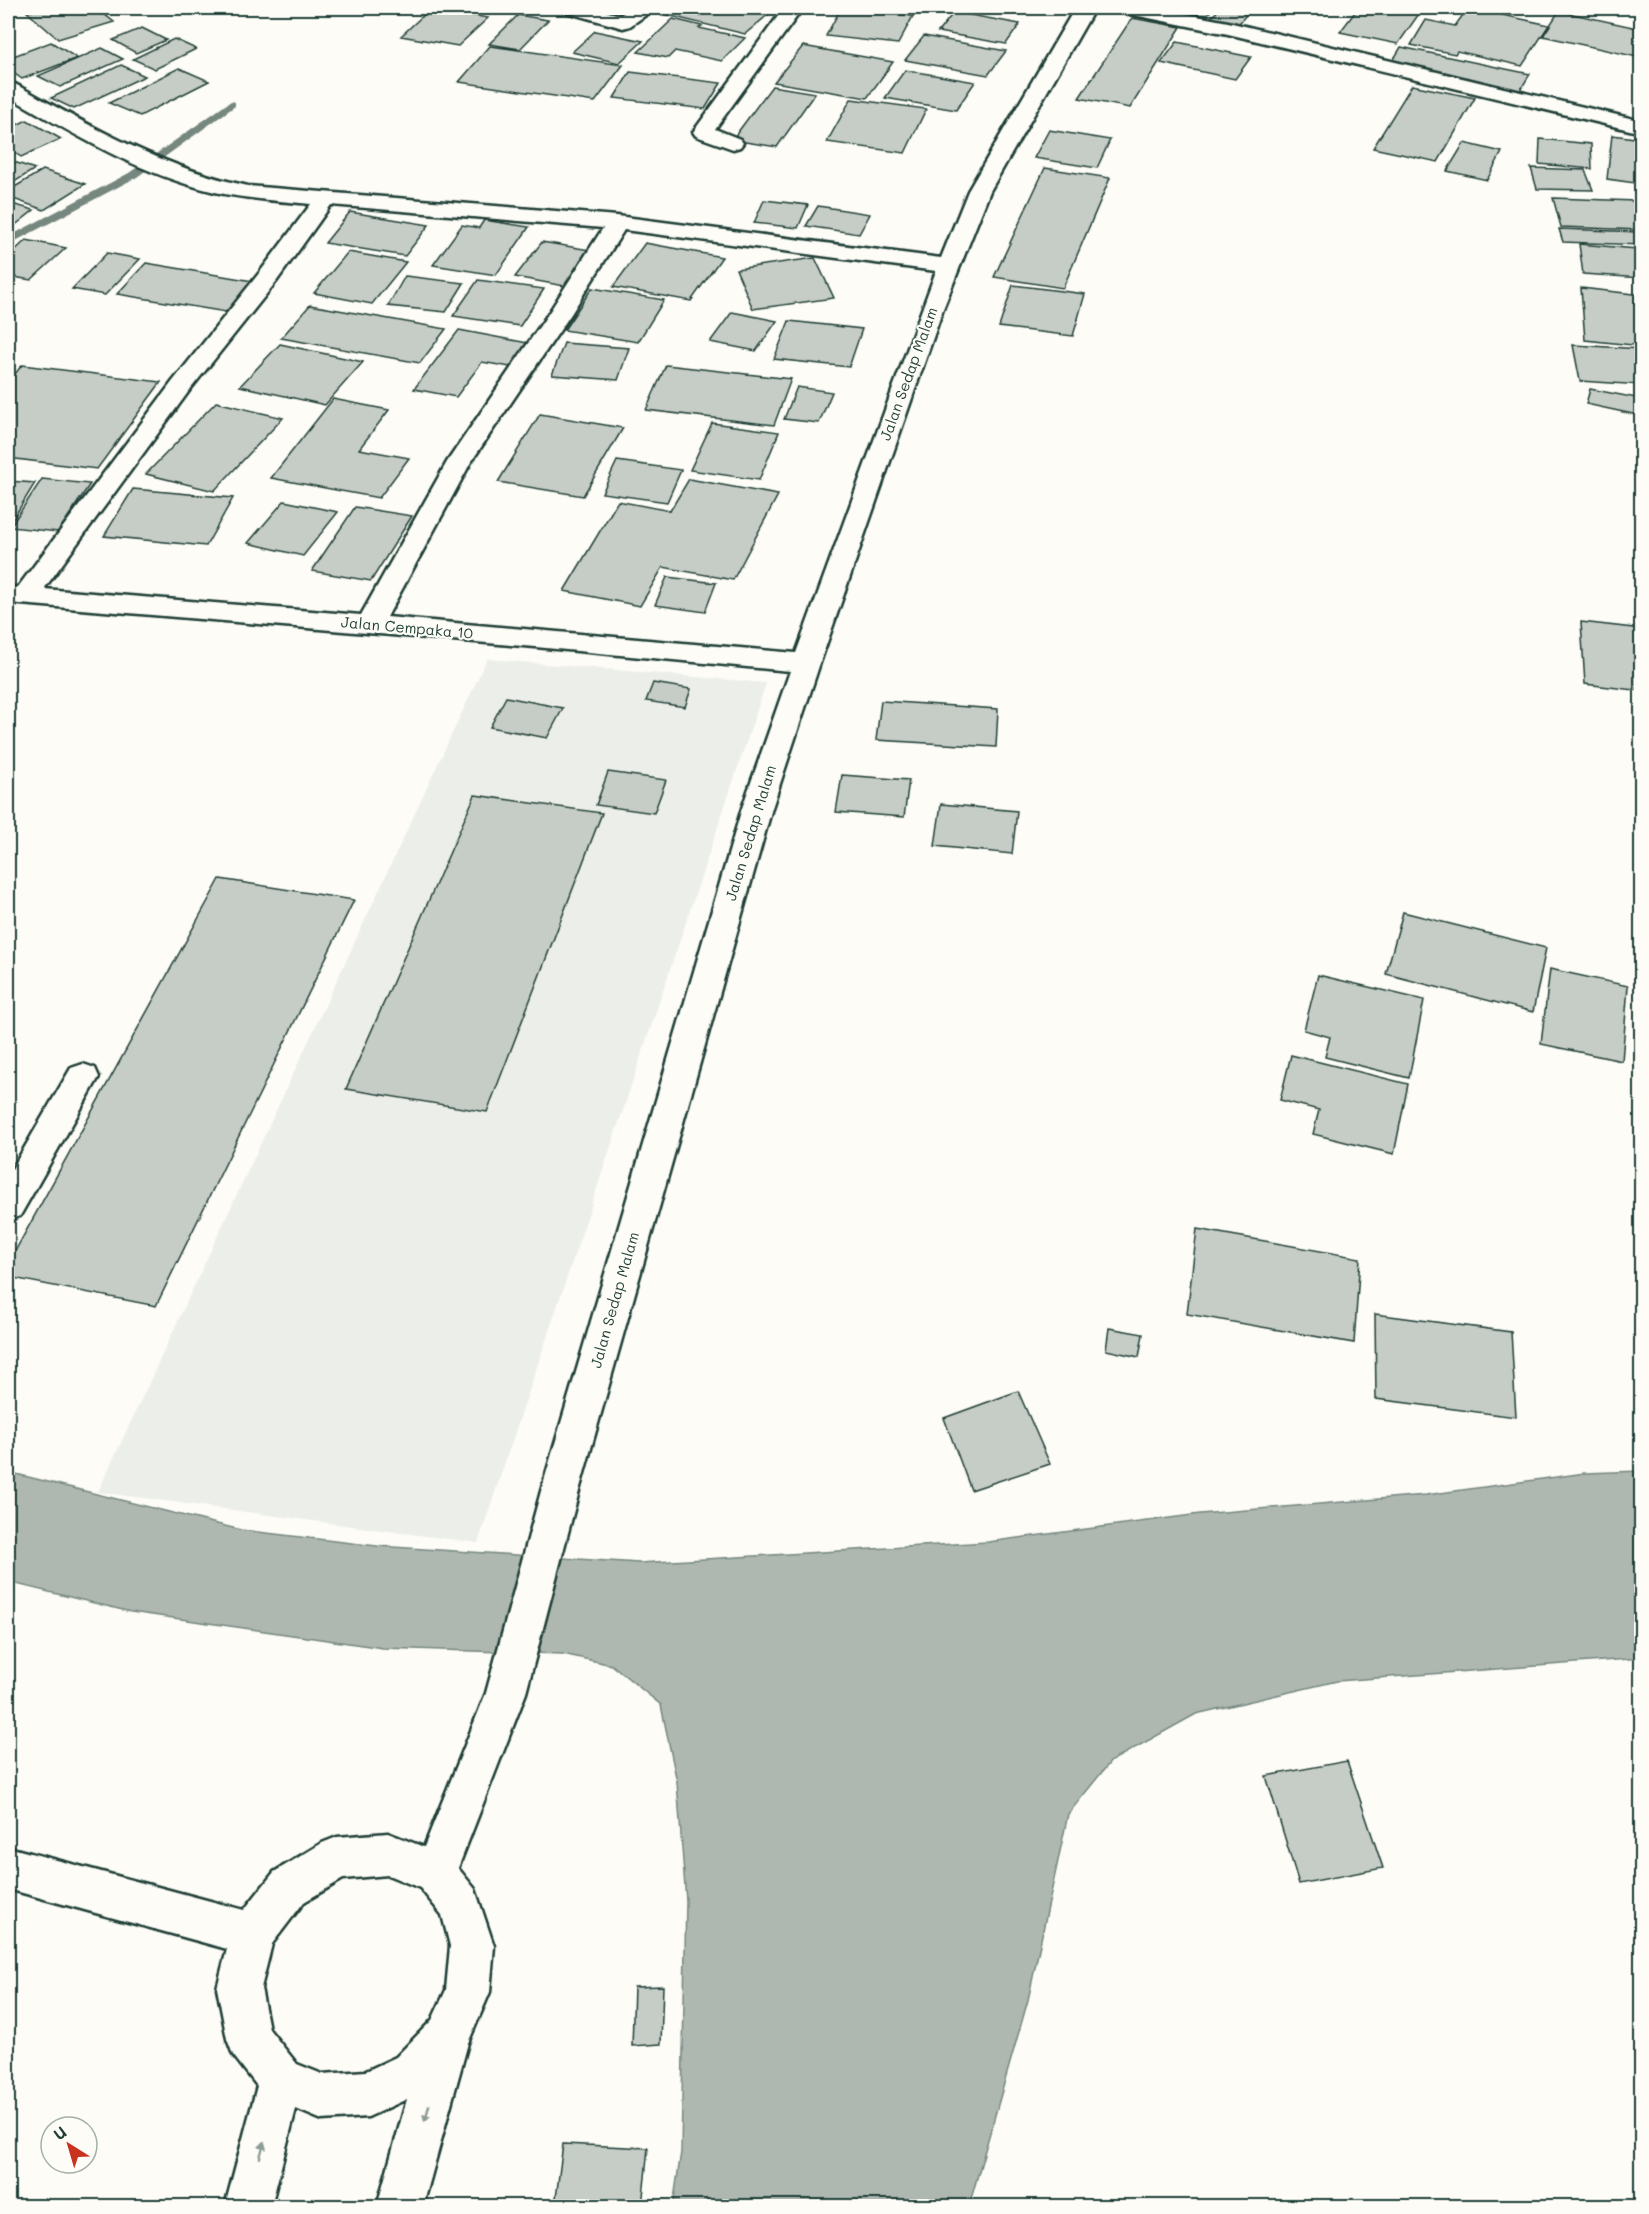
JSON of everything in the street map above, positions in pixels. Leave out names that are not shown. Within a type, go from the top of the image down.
[{"type":"street","points":[[573,8],[623,22],[646,8]]},
{"type":"street","points":[[733,143],[703,132],[793,8]]},
{"type":"street","name":"Jalan Sedap Malam","points":[[435,1874],[506,1693],[560,1491],[757,808],[806,663],[948,266],[979,191],[1085,8]]},
{"type":"street","points":[[1129,8],[1228,28],[1641,127]]},
{"type":"street","points":[[8,88],[127,151],[166,169],[218,188],[617,223],[948,266]]},
{"type":"street","points":[[16,595],[268,277],[326,198]]},
{"type":"street","points":[[369,625],[457,465],[517,373],[562,312],[617,223]]},
{"type":"street","name":"Jalan Cempaka 10","points":[[16,595],[806,663]]},
{"type":"street","points":[[8,1206],[83,1077]]},
{"type":"street","points":[[400,2206],[448,2036],[468,1992],[472,1946],[460,1904],[435,1874],[388,1854],[337,1858],[289,1887],[253,1934],[239,1988],[249,2039],[281,2080],[322,2097],[368,2094],[412,2073],[448,2036]]},
{"type":"street","points":[[8,1868],[253,1934]]},
{"type":"street","points":[[248,2206],[281,2080]]},
{"type":"shaded area","points":[[487,659],[766,683],[478,1543],[98,1492]]},
{"type":"shaded area","points":[[1641,1471],[1641,1658],[1337,1681],[1196,1714],[1111,1761],[1068,1814],[1028,2000],[969,2206],[673,2206],[681,2152],[686,1901],[677,1782],[661,1705],[612,1665],[563,1654],[383,1648],[131,1612],[8,1582],[8,1472],[241,1530],[377,1546],[639,1563],[988,1542],[1200,1514],[1426,1495],[1585,1473]]},
{"type":"building","points":[[44,8],[96,8],[114,22],[58,39],[27,12]]},
{"type":"building","points":[[431,8],[488,18],[458,46],[401,36]]},
{"type":"building","points":[[659,8],[776,8],[745,34],[654,12]]},
{"type":"building","points":[[841,8],[913,16],[898,44],[826,36]]},
{"type":"building","points":[[865,8],[920,8],[916,14]]},
{"type":"building","points":[[1163,8],[1213,8],[1203,20],[1160,11]]},
{"type":"building","points":[[1220,8],[1252,8],[1235,28],[1207,22]]},
{"type":"building","points":[[1358,8],[1423,8],[1398,44],[1340,32]]},
{"type":"building","points":[[1468,8],[1549,25],[1522,66],[1457,51],[1455,54],[1411,45],[1426,20],[1455,26]]},
{"type":"building","points":[[1559,11],[1642,29],[1642,48],[1637,57],[1543,36]]},
{"type":"building","points":[[954,12],[1020,24],[1006,44],[938,32]]},
{"type":"building","points":[[518,15],[548,20],[520,49],[489,44]]},
{"type":"building","points":[[1132,18],[1181,27],[1130,108],[1079,98]]},
{"type":"building","points":[[673,19],[702,26],[699,28],[745,38],[722,61],[675,51],[668,58],[638,52]]},
{"type":"building","points":[[142,28],[166,40],[136,53],[113,40]]},
{"type":"building","points":[[595,31],[643,41],[619,63],[572,52]]},
{"type":"building","points":[[924,36],[1006,51],[988,75],[905,60]]},
{"type":"building","points":[[174,39],[196,49],[155,69],[133,59]]},
{"type":"building","points":[[51,42],[77,58],[22,79],[8,69],[8,58]]},
{"type":"building","points":[[1177,42],[1251,57],[1235,79],[1161,63]]},
{"type":"building","points":[[490,46],[623,65],[595,102],[459,82]]},
{"type":"building","points":[[803,46],[893,62],[867,98],[774,82]]},
{"type":"building","points":[[1401,47],[1530,74],[1518,94],[1389,67]]},
{"type":"building","points":[[102,48],[123,59],[60,87],[38,76]]},
{"type":"building","points":[[121,65],[145,76],[74,109],[51,98]]},
{"type":"building","points":[[179,68],[209,81],[140,116],[109,103]]},
{"type":"building","points":[[905,70],[975,82],[956,110],[885,98]]},
{"type":"building","points":[[630,72],[721,83],[705,109],[614,98]]},
{"type":"building","points":[[1412,85],[1475,98],[1438,162],[1373,148]]},
{"type":"building","points":[[772,86],[815,93],[777,147],[732,140]]},
{"type":"building","points":[[851,99],[926,109],[905,153],[827,142]]},
{"type":"building","points":[[27,120],[61,139],[21,157],[8,148],[8,129]]},
{"type":"building","points":[[1049,130],[1110,140],[1097,168],[1034,158]]},
{"type":"building","points":[[1612,135],[1642,139],[1642,184],[1607,179]]},
{"type":"building","points":[[1540,139],[1591,144],[1592,169],[1539,164]]},
{"type":"building","points":[[1464,143],[1502,152],[1487,180],[1447,171]]},
{"type":"building","points":[[8,160],[35,169],[8,186]]},
{"type":"building","points":[[1045,168],[1110,178],[1063,288],[994,277]]},
{"type":"building","points":[[1531,168],[1585,170],[1593,190],[1537,189]]},
{"type":"building","points":[[43,170],[85,184],[44,210],[8,197],[8,191]]},
{"type":"building","points":[[1553,198],[1636,201],[1642,216],[1642,230],[1561,227]]},
{"type":"building","points":[[764,200],[808,205],[798,228],[754,223]]},
{"type":"building","points":[[8,203],[34,210],[8,231]]},
{"type":"building","points":[[818,206],[870,214],[859,234],[806,226]]},
{"type":"building","points":[[350,212],[429,225],[405,256],[325,243]]},
{"type":"building","points":[[484,220],[529,227],[496,275],[433,265],[462,225],[479,228]]},
{"type":"building","points":[[1559,229],[1640,232],[1642,245],[1563,242]]},
{"type":"building","points":[[26,240],[66,248],[31,280],[8,276],[8,257]]},
{"type":"building","points":[[542,242],[596,251],[570,287],[515,277]]},
{"type":"building","points":[[645,243],[722,257],[691,301],[613,287]]},
{"type":"building","points":[[1579,244],[1637,249],[1642,278],[1583,274]]},
{"type":"building","points":[[348,252],[406,262],[372,304],[314,293]]},
{"type":"building","points":[[107,253],[140,259],[105,295],[72,289]]},
{"type":"building","points":[[815,258],[834,298],[753,309],[736,269]]},
{"type":"building","points":[[146,263],[253,281],[226,312],[117,294]]},
{"type":"building","points":[[405,276],[464,283],[446,312],[388,306]]},
{"type":"building","points":[[478,280],[544,289],[520,326],[453,316]]},
{"type":"building","points":[[1013,285],[1085,294],[1073,336],[999,327]]},
{"type":"building","points":[[592,288],[664,300],[638,342],[564,330]]},
{"type":"building","points":[[1581,288],[1642,295],[1642,346],[1585,340]]},
{"type":"building","points":[[310,305],[446,329],[420,363],[281,338]]},
{"type":"building","points":[[732,312],[777,321],[756,351],[710,342]]},
{"type":"building","points":[[789,321],[862,329],[849,367],[774,359]]},
{"type":"building","points":[[459,330],[528,343],[510,367],[482,362],[456,397],[414,389]]},
{"type":"building","points":[[564,343],[629,348],[618,380],[552,375]]},
{"type":"building","points":[[280,344],[363,362],[325,405],[240,386]]},
{"type":"building","points":[[1573,345],[1642,349],[1642,385],[1580,381]]},
{"type":"building","points":[[22,365],[161,382],[97,469],[8,458],[8,383]]},
{"type":"building","points":[[666,365],[791,379],[774,425],[646,410]]},
{"type":"building","points":[[797,387],[832,392],[819,423],[784,419]]},
{"type":"building","points":[[1590,389],[1642,399],[1642,416],[1586,404]]},
{"type":"building","points":[[333,399],[389,410],[359,449],[409,458],[379,498],[271,478]]},
{"type":"building","points":[[216,402],[283,418],[214,491],[146,474]]},
{"type":"building","points":[[540,414],[623,428],[583,496],[498,482]]},
{"type":"building","points":[[712,423],[779,432],[759,480],[690,470]]},
{"type":"building","points":[[617,461],[681,470],[667,502],[602,493]]},
{"type":"building","points":[[42,479],[90,484],[58,532],[10,527]]},
{"type":"building","points":[[689,479],[778,495],[733,580],[663,567],[640,606],[564,591],[618,501],[670,511]]},
{"type":"building","points":[[8,481],[35,483],[8,527]]},
{"type":"building","points":[[133,489],[233,498],[206,546],[104,536]]},
{"type":"building","points":[[284,501],[338,512],[303,556],[248,543]]},
{"type":"building","points":[[355,507],[412,516],[371,581],[312,571]]},
{"type":"building","points":[[667,577],[716,583],[705,612],[655,605]]},
{"type":"building","points":[[1581,622],[1642,629],[1642,691],[1585,684]]},
{"type":"building","points":[[653,683],[691,689],[685,707],[646,701]]},
{"type":"building","points":[[506,697],[563,708],[547,738],[490,727]]},
{"type":"building","points":[[881,701],[998,709],[996,747],[876,740]]},
{"type":"building","points":[[608,772],[666,780],[654,813],[596,805]]},
{"type":"building","points":[[842,775],[909,780],[904,817],[836,812]]},
{"type":"building","points":[[475,795],[602,813],[487,1112],[346,1089]]},
{"type":"building","points":[[941,804],[1017,811],[1012,854],[935,846]]},
{"type":"building","points":[[220,879],[354,900],[156,1306],[8,1277],[8,1264]]},
{"type":"building","points":[[1403,912],[1546,948],[1533,1012],[1386,974]]},
{"type":"building","points":[[1550,969],[1628,986],[1622,1061],[1541,1044]]},
{"type":"building","points":[[1318,975],[1424,1000],[1409,1078],[1325,1057],[1330,1037],[1304,1030]]},
{"type":"building","points":[[1291,1055],[1408,1084],[1394,1154],[1313,1134],[1319,1110],[1280,1100]]},
{"type":"building","points":[[1197,1229],[1360,1258],[1354,1343],[1187,1314]]},
{"type":"building","points":[[1375,1314],[1511,1332],[1516,1417],[1376,1399]]},
{"type":"building","points":[[1109,1328],[1143,1334],[1139,1357],[1106,1350]]},
{"type":"building","points":[[1018,1391],[1050,1464],[971,1490],[944,1418]]},
{"type":"building","points":[[1347,1761],[1383,1868],[1299,1884],[1266,1776]]},
{"type":"building","points":[[663,1986],[661,2044],[632,2046],[634,1987]]},
{"type":"building","points":[[563,2144],[648,2148],[642,2206],[555,2206]]},
{"type":"waterway","points":[[8,242],[133,175],[231,104]]}]
